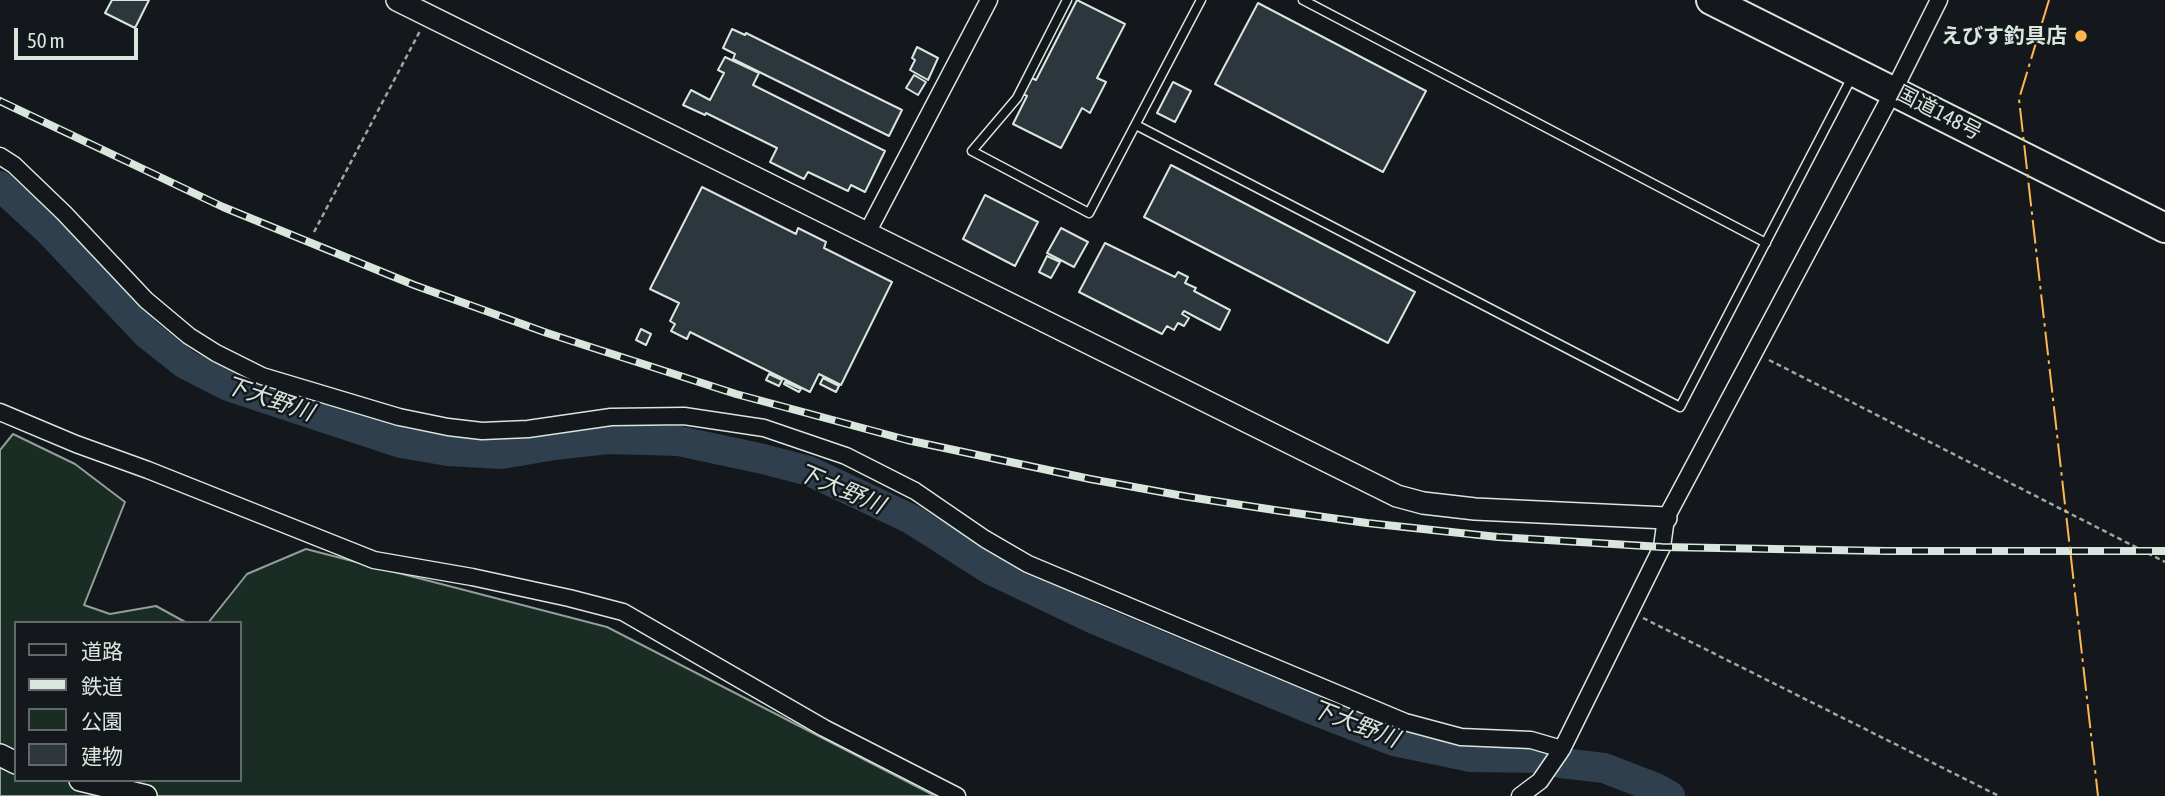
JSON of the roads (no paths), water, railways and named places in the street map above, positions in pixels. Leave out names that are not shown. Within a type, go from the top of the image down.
[{"type":"highway","name":"国道148号","points":[[1711,0],[2165,228]]},
{"type":"street","points":[[397,0],[1397,496],[1423,503],[1475,509],[1666,518]]},
{"type":"street","points":[[867,233],[989,0]]},
{"type":"street","points":[[1520,796],[1540,781],[1562,749],[1662,547],[1666,518],[1940,0]]},
{"type":"street","points":[[0,156],[14,165],[64,213],[146,300],[189,336],[262,376],[399,417],[482,431],[528,429],[611,417],[684,416],[764,428],[846,456],[915,491],[985,539],[1028,564],[1405,722],[1461,737],[1531,740],[1562,749]]},
{"type":"street","points":[[0,412],[374,560],[484,580],[623,612],[824,728],[957,796]]},
{"type":"street","points":[[88,782],[146,796]]},
{"type":"lane","points":[[1067,0],[1017,98],[972,151],[1089,214],[1201,0]]},
{"type":"lane","points":[[1303,0],[1766,243]]},
{"type":"lane","points":[[1136,125],[1679,407],[1855,71]]},
{"type":"waterway","name":"下大野川","points":[[0,186],[48,230],[147,334],[185,364],[228,386],[401,443],[448,451],[502,454],[608,439],[679,441],[809,471],[911,519],[991,570],[1096,620],[1394,741],[1471,757],[1541,758],[1604,768],[1670,796]]},
{"type":"railway","points":[[0,101],[223,207],[414,285],[547,333],[736,394],[907,440],[1090,479],[1281,511],[1498,537],[1662,547],[1887,551],[2165,551]]},
{"type":"place","name":"えびす釣具店","points":[[2081,36]]}]
